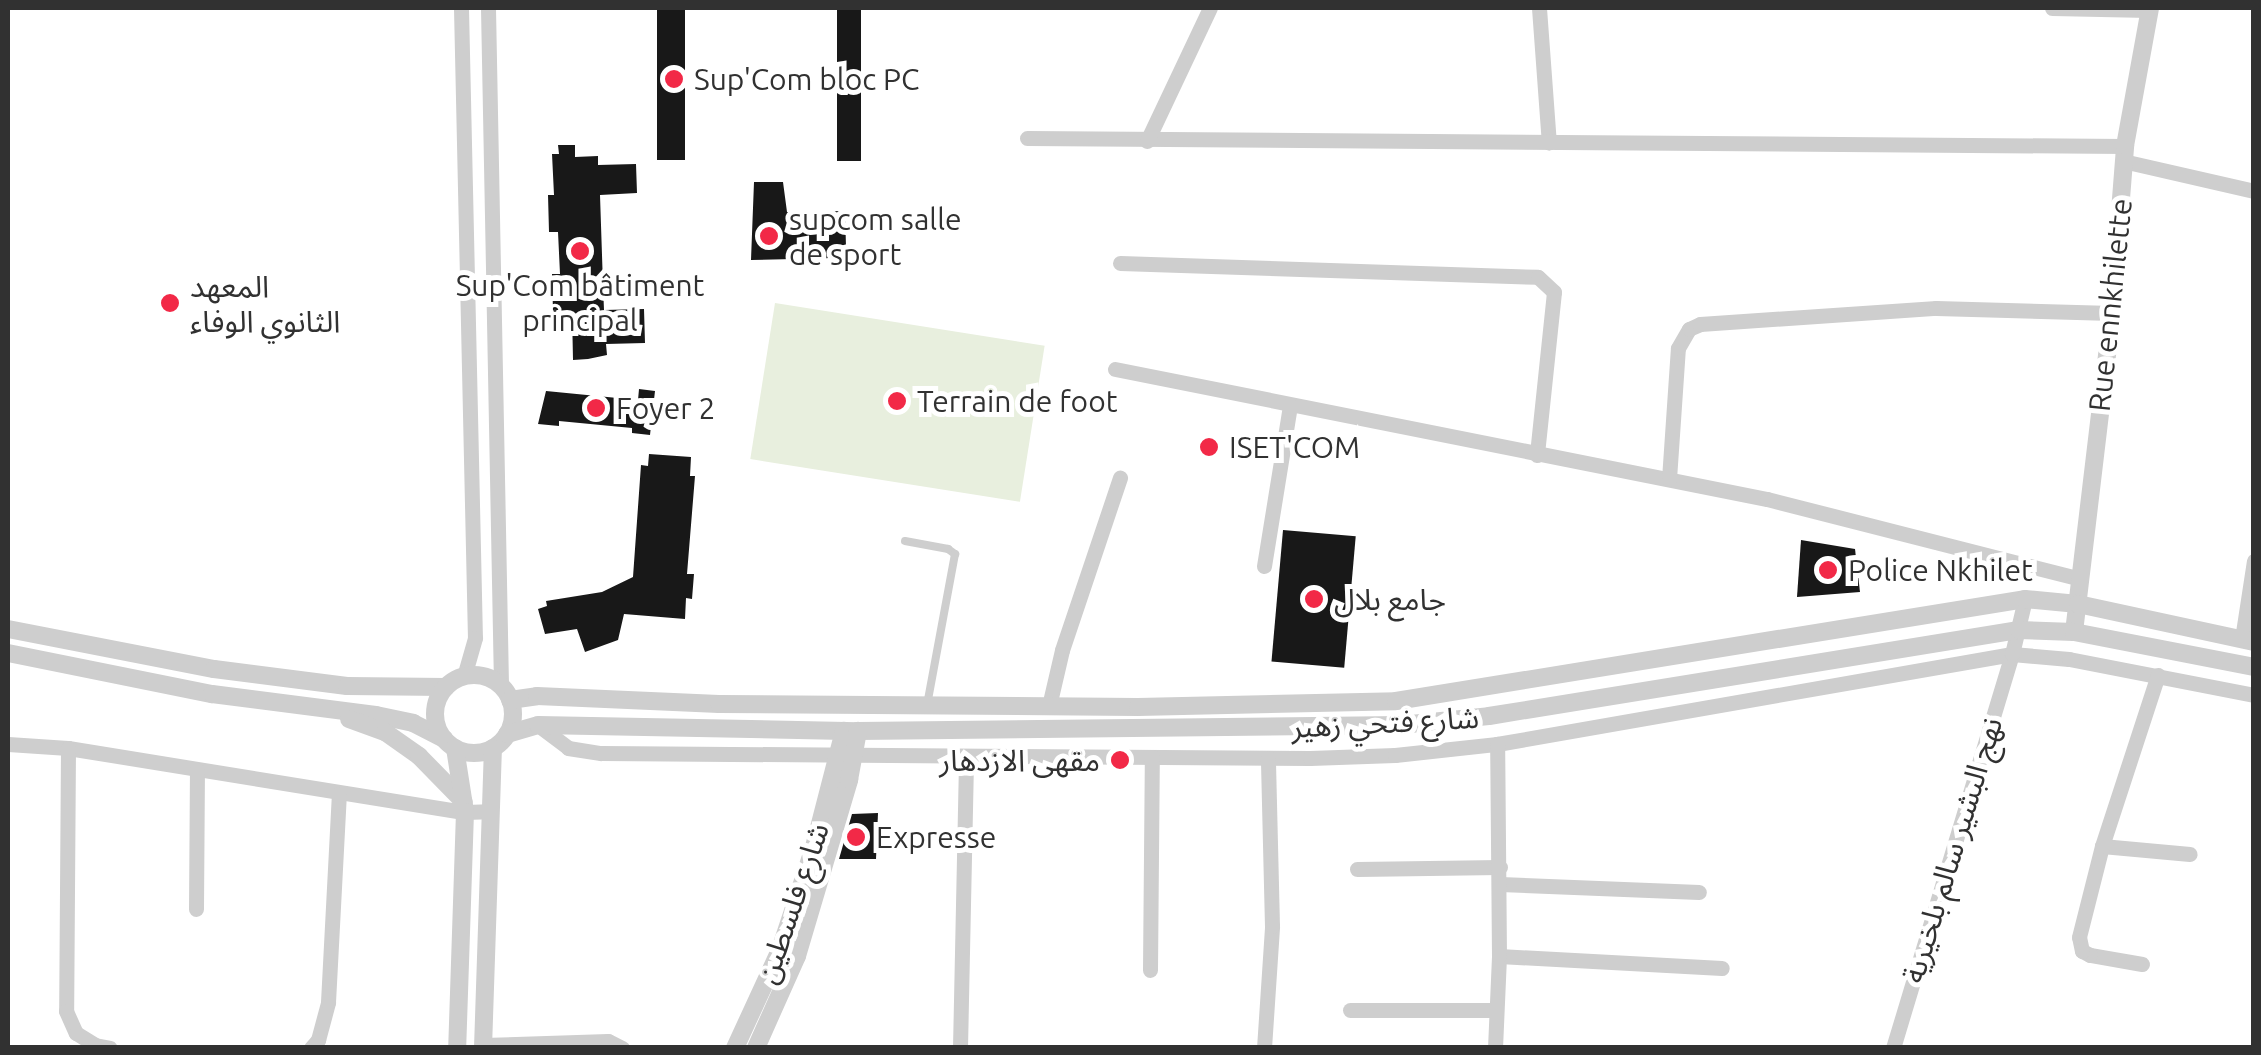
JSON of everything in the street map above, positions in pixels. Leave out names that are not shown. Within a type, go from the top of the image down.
[{"type":"street","points":[[461,8],[474,638],[464,676]]},
{"type":"street","points":[[8,653],[212,694],[413,723],[450,744],[480,752],[493,748],[507,734],[511,723],[505,693],[488,8]]},
{"type":"street","points":[[1147,141],[1210,8]]},
{"type":"street","points":[[1539,8],[1549,143]]},
{"type":"street","points":[[2052,8],[2149,9]]},
{"type":"street","name":"Rue ennkhilette","points":[[2074,632],[2112,314],[2124,154],[2149,9]]},
{"type":"street","points":[[1027,138],[2124,154],[2254,192]]},
{"type":"street","points":[[1120,262],[1538,277],[1554,292],[1537,455]]},
{"type":"street","points":[[1668,479],[1678,348],[1689,329],[1700,324],[1936,308],[2112,314]]},
{"type":"street","points":[[1115,368],[1868,522],[2080,579]]},
{"type":"street","points":[[1264,566],[1290,404]]},
{"type":"street","points":[[1049,706],[1062,650],[1120,478]]},
{"type":"street","points":[[2248,640],[2254,560]]},
{"type":"street","name":"شارع فتحي زهير","points":[[505,693],[927,706],[1303,706],[1396,702],[2025,598],[2078,604],[2248,640]]},
{"type":"street","name":"نهج البشير سالم بلخيرية","points":[[1893,1048],[2012,654],[2025,598]]},
{"type":"street","points":[[8,629],[214,669],[348,686],[446,687],[464,676],[490,678],[505,693]]},
{"type":"street","name":"شارع فتحي زهير","points":[[507,734],[538,725],[851,731],[1401,725],[1489,716],[1985,632],[2019,630],[2074,632],[2254,667]]},
{"type":"street","points":[[2069,659],[2074,632]]},
{"type":"street","points":[[538,725],[557,743],[578,751],[1395,756],[1497,744],[2012,654],[2069,659],[2254,694]]},
{"type":"street","points":[[2142,964],[2090,955],[2080,945],[2102,846],[2158,675]]},
{"type":"street","points":[[446,687],[435,718],[450,744],[465,808],[457,1048]]},
{"type":"street","points":[[320,709],[385,732],[419,756],[465,808]]},
{"type":"street","points":[[847,755],[851,731]]},
{"type":"street","points":[[8,744],[68,748],[338,794],[488,811]]},
{"type":"street","points":[[1495,1048],[1500,956],[1497,744]]},
{"type":"street","points":[[68,748],[66,1011],[76,1033],[95,1045],[110,1048]]},
{"type":"street","points":[[493,748],[483,1046],[608,1041],[622,1048]]},
{"type":"street","name":"شارع فلسطين","points":[[735,1048],[780,950],[847,755]]},
{"type":"street","name":"شارع فلسطين","points":[[756,1048],[797,956],[847,755]]},
{"type":"street","points":[[960,1048],[966,756]]},
{"type":"street","points":[[1150,970],[1152,757]]},
{"type":"street","points":[[1264,1048],[1272,926],[1268,758]]},
{"type":"street","points":[[196,909],[197,770]]},
{"type":"street","points":[[311,1048],[318,1040],[328,1002],[338,794]]},
{"type":"street","points":[[2102,846],[2190,854]]},
{"type":"street","points":[[1357,869],[1500,866]]},
{"type":"street","points":[[1500,884],[1700,892]]},
{"type":"street","points":[[1500,956],[1722,968]]},
{"type":"street","points":[[1350,1010],[1496,1010]]},
{"type":"lane","points":[[464,148],[491,148]]},
{"type":"lane","points":[[905,540],[948,548],[955,554],[927,706]]},
{"type":"green space","name":"Terrain de foot","points":[[775,303],[1045,346],[1020,502],[750,459]]},
{"type":"building","name":"Sup'Com bloc PC","points":[[657,8],[685,8],[685,160],[657,160]]},
{"type":"building","points":[[837,8],[861,8],[861,161],[837,161]]},
{"type":"building","name":"Sup'Com bâtiment principal","points":[[558,145],[575,145],[575,157],[598,156],[598,165],[636,164],[637,193],[600,195],[604,310],[644,309],[645,343],[606,344],[607,355],[573,360],[572,312],[553,312],[552,274],[560,274],[558,232],[549,232],[548,195],[554,195],[552,154],[559,154]]},
{"type":"building","points":[[754,182],[783,182],[787,212],[845,211],[846,247],[836,248],[836,258],[751,260]]},
{"type":"building","name":"Foyer 2","points":[[639,389],[655,391],[650,435],[632,433],[632,428],[559,421],[559,426],[538,424],[546,391],[638,400]]},
{"type":"building","points":[[649,454],[691,457],[690,476],[695,476],[687,574],[694,574],[692,599],[686,598],[685,619],[624,614],[618,640],[585,652],[577,629],[545,634],[538,609],[547,606],[546,601],[602,592],[633,577],[641,465],[648,466]]},
{"type":"building","name":"جامع بلال","points":[[1283,530],[1356,536],[1344,668],[1271,661]]},
{"type":"building","name":"Police Nkhilet","points":[[1801,540],[1855,549],[1860,592],[1797,597]]},
{"type":"building","name":"Expresse","points":[[878,813],[876,859],[839,859],[852,814]]},
{"type":"place","name":"Sup'Com bloc PC","points":[[674,79]]},
{"type":"place","name":"supcom salle de sport","points":[[769,236]]},
{"type":"place","name":"Sup'Com bâtiment principal","points":[[580,251]]},
{"type":"place","name":"المعهد الثانوي الوفاء","points":[[170,303]]},
{"type":"place","name":"Terrain de foot","points":[[897,401]]},
{"type":"place","name":"Foyer 2","points":[[596,408]]},
{"type":"place","name":"ISET'COM","points":[[1209,447]]},
{"type":"place","name":"Police Nkhilet","points":[[1828,570]]},
{"type":"place","name":"جامع بلال","points":[[1314,599]]},
{"type":"place","name":"مقهى الازدهار","points":[[1120,760]]},
{"type":"place","name":"Expresse","points":[[856,837]]}]
